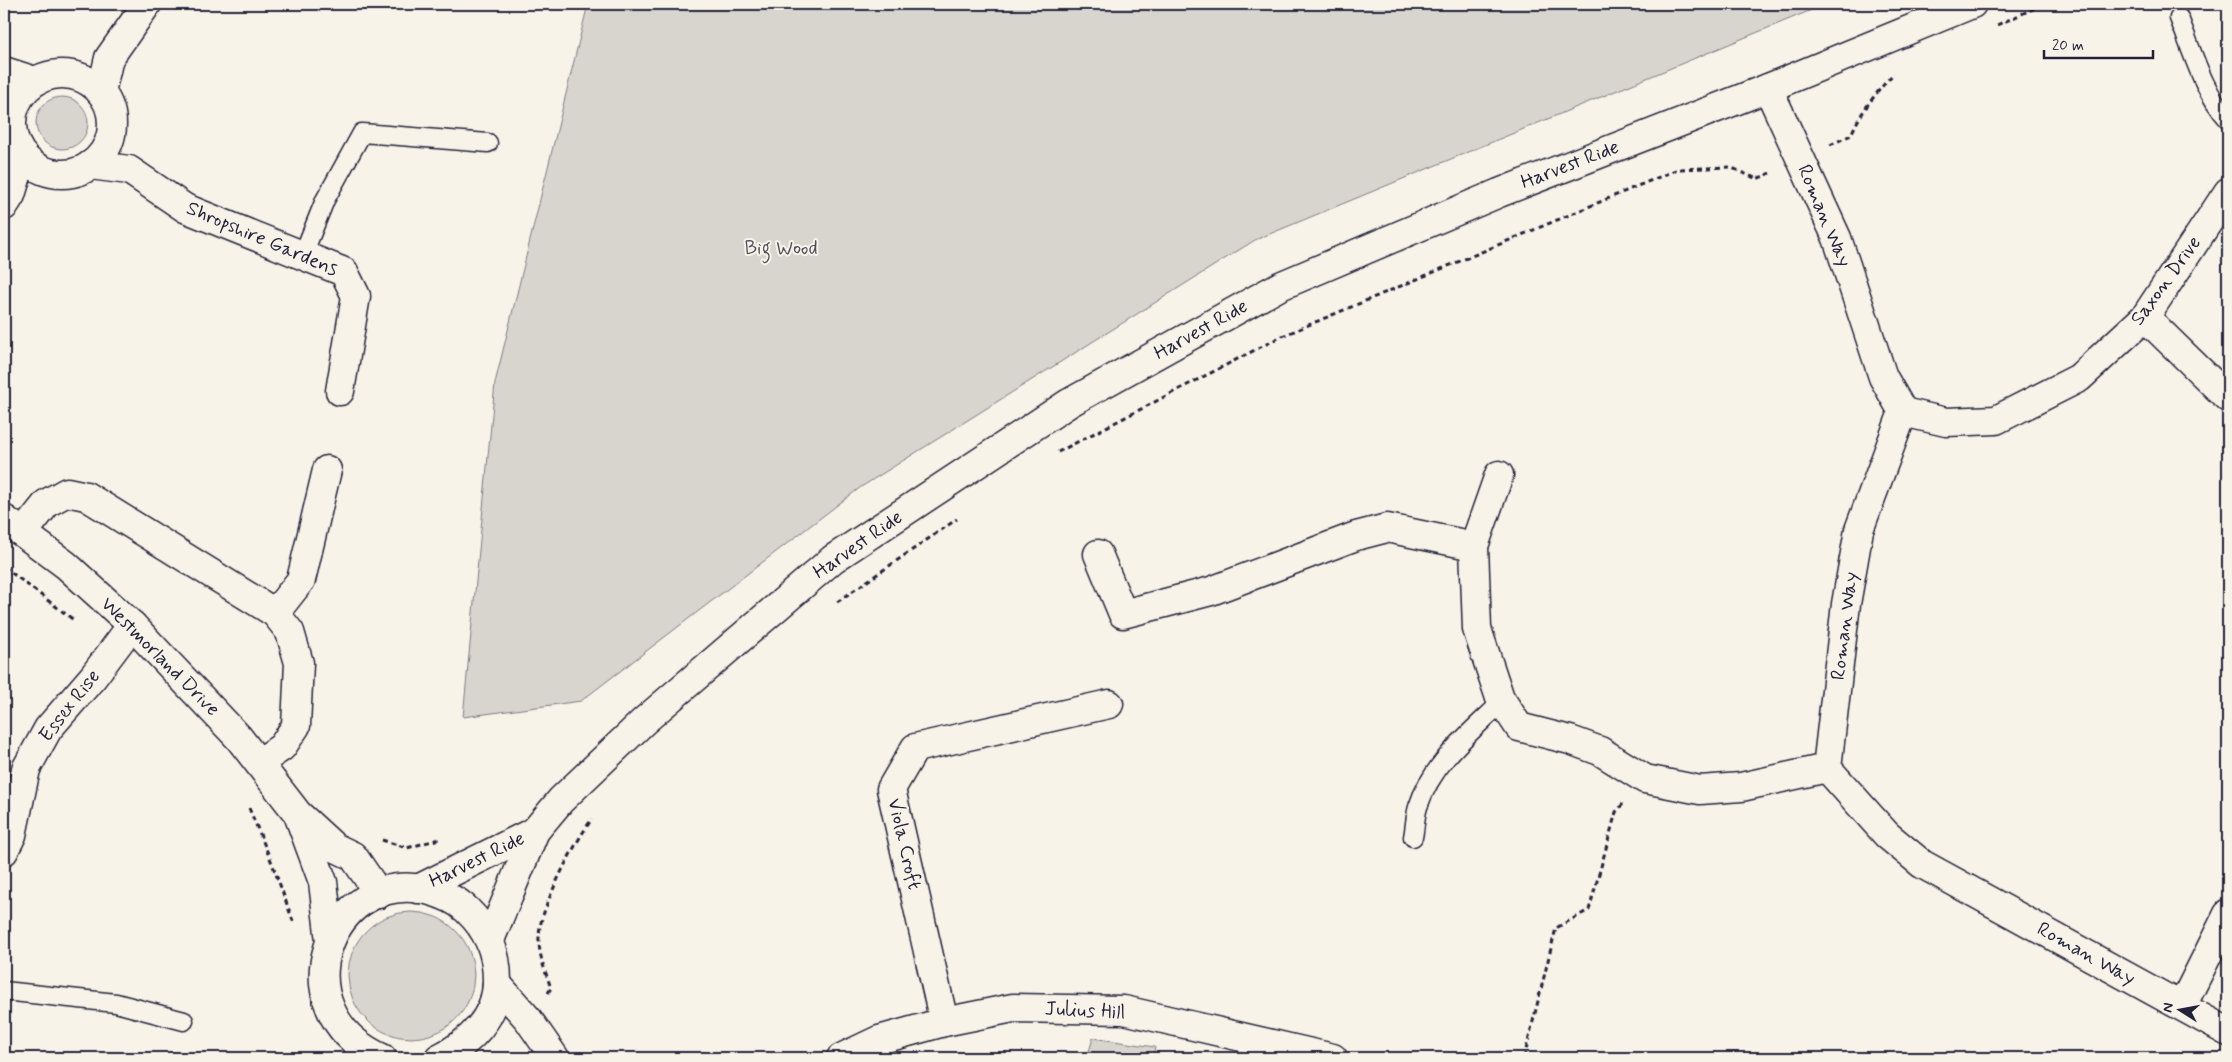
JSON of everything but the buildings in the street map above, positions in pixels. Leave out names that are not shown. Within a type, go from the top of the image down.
[{"type":"street","points":[[101,92],[109,58],[147,4]]},
{"type":"street","name":"Harvest Ride","points":[[490,940],[535,831],[561,800],[644,721],[833,559],[1069,403],[1280,286],[1499,193],[1768,88],[1972,4]]},
{"type":"street","points":[[78,76],[109,58]]},
{"type":"street","points":[[4,72],[35,81]]},
{"type":"street","points":[[49,75],[78,76],[90,82],[101,92],[109,105],[112,120],[111,136],[103,152],[90,165],[69,173],[46,171],[33,165],[23,156],[15,141],[9,98],[23,92],[35,81],[49,75]]},
{"type":"street","name":"Roman Way","points":[[1768,88],[1837,238],[1884,377],[1903,412],[1859,530],[1846,604],[1827,768],[1887,835],[1922,864],[2228,1032]]},
{"type":"street","name":"Shropshire Gardens","points":[[111,136],[129,170]]},
{"type":"street","points":[[7,200],[23,156]]},
{"type":"street","name":"Shropshire Gardens","points":[[90,165],[129,170],[185,208],[302,257],[344,272],[356,296],[340,391]]},
{"type":"street","points":[[7,200],[46,171]]},
{"type":"street","name":"Saxon Drive","points":[[1903,412],[1946,422],[1996,420],[2079,378],[2145,317],[2228,192]]},
{"type":"street","points":[[2145,317],[2228,398]]},
{"type":"street","points":[[275,613],[301,580],[327,470]]},
{"type":"street","points":[[1499,475],[1474,546],[1477,629],[1502,702],[1519,727],[1570,740],[1600,751],[1645,779],[1700,790],[1741,787],[1827,768]]},
{"type":"street","points":[[13,526],[67,492],[86,496],[275,613],[290,632],[299,663],[296,726],[282,747],[259,763]]},
{"type":"street","name":"Westmorland Drive","points":[[13,526],[66,565],[132,625],[240,738],[298,814],[334,847],[352,856],[378,894]]},
{"type":"street","points":[[1098,554],[1123,614],[1211,591],[1356,536],[1387,528],[1474,546]]},
{"type":"street","name":"Essex Rise","points":[[4,851],[12,835],[26,769],[48,729],[93,678],[132,625]]},
{"type":"street","name":"Viola Croft","points":[[944,1022],[891,789],[915,748],[1109,704]]},
{"type":"street","name":"Westmorland Drive","points":[[298,814],[323,882],[330,941]]},
{"type":"street","name":"Harvest Ride","points":[[418,888],[535,831]]},
{"type":"street","points":[[354,1058],[343,1032],[330,1012],[323,989],[324,964],[330,941],[350,913],[378,894],[398,889],[418,888],[441,894],[461,905],[478,920],[490,940],[496,962],[497,984],[491,1010],[477,1032],[458,1049],[439,1058]]},
{"type":"street","points":[[2182,1006],[2228,914]]},
{"type":"street","points":[[497,984],[528,1019],[556,1058]]},
{"type":"street","name":"Julius Hill","points":[[841,1058],[879,1040],[944,1022],[1013,1008],[1124,1010],[1333,1058]]},
{"type":"street","points":[[343,1032],[363,1050],[382,1058]]},
{"type":"lane","points":[[2179,18],[2206,85],[2217,107],[2228,119]]},
{"type":"lane","points":[[302,257],[325,200],[362,133],[488,143]]},
{"type":"lane","points":[[1413,837],[1418,807],[1438,767],[1459,743],[1502,702]]},
{"type":"lane","points":[[4,991],[116,1004],[184,1021]]},
{"type":"path","points":[[1991,28],[2044,4]]},
{"type":"path","points":[[1851,135],[1857,120],[1875,94],[1895,72]]},
{"type":"path","name":"Harvest Ride","points":[[1058,453],[1280,336],[1678,169],[1730,167],[1758,180]]},
{"type":"path","name":"Harvest Ride","points":[[835,604],[962,516]]},
{"type":"path","name":"Westmorland Drive","points":[[4,567],[82,626]]},
{"type":"path","points":[[1524,1058],[1556,928],[1589,910],[1616,812],[1645,779]]},
{"type":"path","points":[[248,804],[287,905]]},
{"type":"path","points":[[551,988],[540,958],[540,928],[547,906],[579,836],[596,812]]},
{"type":"path","points":[[375,837],[407,848],[440,839]]},
{"type":"green space","name":"Big Wood","points":[[588,4],[1826,4],[1255,240],[861,487],[581,701],[463,717],[495,383]]},
{"type":"green space","points":[[57,97],[67,97],[81,104],[88,118],[88,128],[81,142],[67,149],[57,149],[47,145],[40,138],[36,128],[36,118],[40,108],[47,101]]},
{"type":"green space","points":[[411,912],[435,917],[456,930],[469,951],[474,975],[469,999],[456,1020],[435,1033],[411,1038],[387,1033],[366,1020],[353,999],[348,975],[353,951],[366,930],[387,917]]},
{"type":"green space","points":[[1093,1038],[1155,1047],[1153,1058],[1087,1058]]}]
